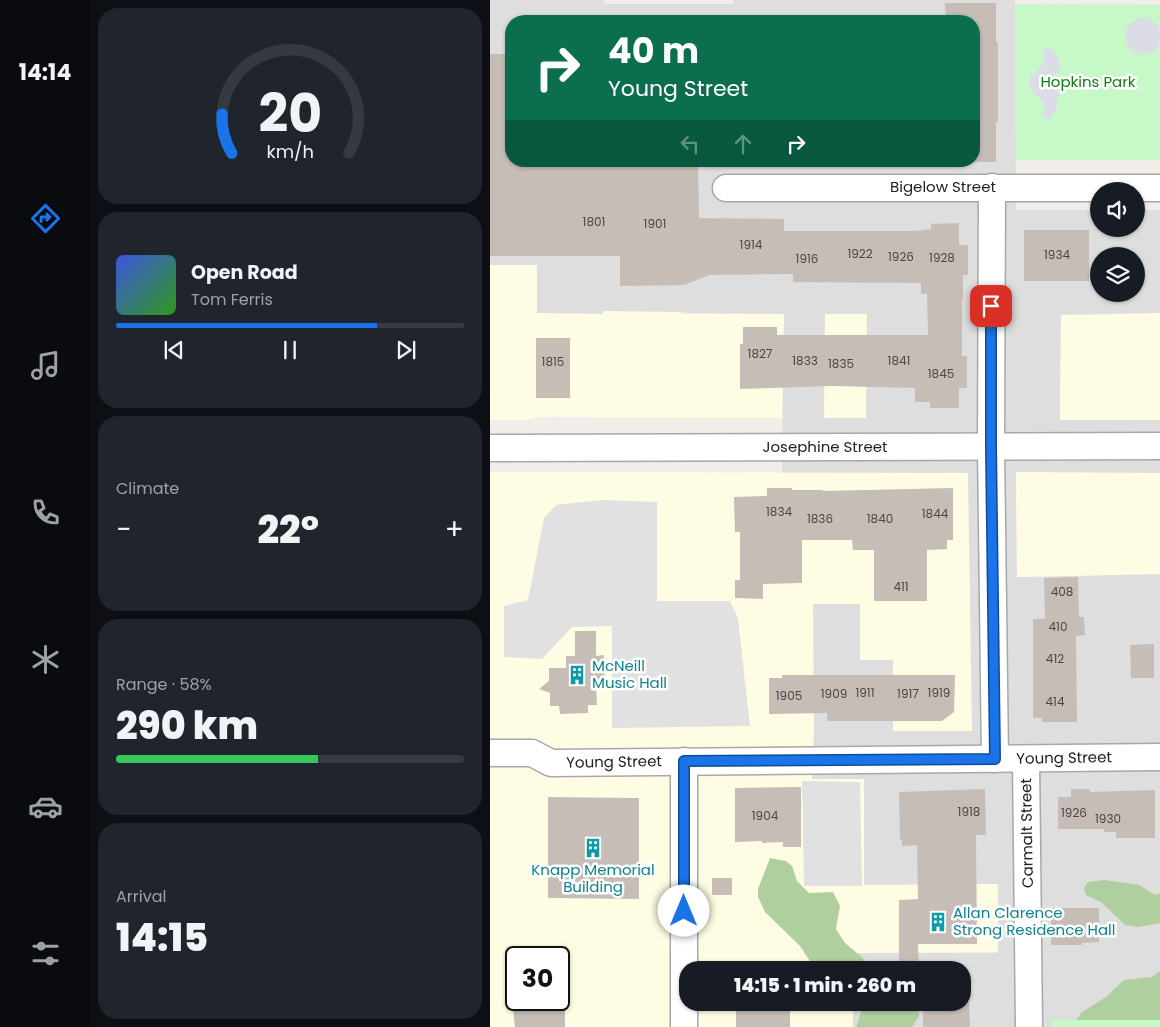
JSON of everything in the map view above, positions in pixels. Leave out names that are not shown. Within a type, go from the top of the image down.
[{"type":"street","points":[[992,187],[991,447],[995,759]]},
{"type":"street","name":"Bigelow Street","points":[[726,188],[1160,188]]},
{"type":"street","name":"Josephine Street","points":[[490,448],[1160,446]]},
{"type":"street","name":"Young Street","points":[[490,753],[532,753],[551,763],[1160,757]]},
{"type":"street","name":"Carmalt Street","points":[[1026,759],[1029,1027]]},
{"type":"street","points":[[684,761],[684,1027]]},
{"type":"shaded area","points":[[490,0],[604,0],[604,4],[733,4],[734,0],[1015,0],[1016,210],[1090,210],[1090,237],[1145,237],[1145,210],[1160,210],[1160,313],[1061,316],[1060,419],[1160,420],[1160,473],[1016,473],[1017,577],[1160,574],[1160,1027],[853,1027],[853,1011],[971,1011],[971,961],[853,961],[853,953],[997,953],[998,885],[863,885],[864,779],[812,779],[813,604],[860,604],[860,660],[968,473],[782,473],[784,314],[537,313],[537,265],[490,265]]},
{"type":"shaded area","points":[[1138,18],[1147,18],[1156,23],[1160,31],[1160,41],[1156,51],[1142,55],[1130,49],[1125,40],[1125,31],[1130,23]]},
{"type":"shaded area","points":[[1051,46],[1059,61],[1060,73],[1053,73],[1054,91],[1059,92],[1057,108],[1049,121],[1041,116],[1044,108],[1043,102],[1029,88],[1029,79],[1042,66],[1044,59],[1042,51]]},
{"type":"shaded area","points":[[490,265],[537,265],[537,313],[603,314],[603,311],[681,312],[681,314],[784,314],[782,418],[537,417],[526,420],[490,420]]},
{"type":"shaded area","points":[[1160,313],[1160,420],[1060,420],[1061,315]]},
{"type":"shaded area","points":[[825,314],[867,314],[866,418],[824,418]]},
{"type":"shaded area","points":[[490,472],[968,473],[972,731],[893,731],[893,660],[860,660],[860,604],[813,604],[814,730],[812,779],[864,779],[864,885],[998,884],[998,952],[853,953],[853,961],[679,961],[679,1011],[853,1011],[853,1027],[490,1027]]},
{"type":"shaded area","points":[[1016,472],[1160,473],[1160,574],[1017,577]]},
{"type":"shaded area","points":[[602,500],[657,502],[657,601],[730,601],[738,618],[750,726],[612,728],[612,626],[572,627],[542,659],[504,657],[504,606],[528,600],[544,518],[556,505]]},
{"type":"shaded area","points":[[802,781],[860,782],[862,886],[804,886]]},
{"type":"green space","name":"Hopkins Park","points":[[1015,4],[1160,5],[1160,160],[1016,160]]},
{"type":"green space","points":[[770,858],[786,861],[792,866],[797,881],[809,893],[833,892],[840,906],[836,929],[845,943],[864,961],[810,961],[800,946],[765,912],[758,897],[758,889]]},
{"type":"green space","points":[[1104,880],[1139,885],[1155,895],[1160,893],[1160,923],[1138,927],[1125,925],[1101,902],[1086,895],[1084,888],[1088,882]]},
{"type":"green space","points":[[1160,971],[1160,1027],[1075,1022],[1082,1012],[1106,997],[1124,980],[1152,977]]},
{"type":"green space","points":[[861,1011],[918,1011],[919,1016],[912,1027],[856,1027]]},
{"type":"green space","points":[[1052,1020],[1160,1020],[1160,1027],[1052,1027]]},
{"type":"building","points":[[945,3],[996,3],[998,122],[996,122],[996,162],[980,162],[980,15],[946,15]]},
{"type":"building","points":[[490,54],[505,54],[505,167],[698,167],[699,218],[784,219],[784,231],[916,231],[931,229],[931,224],[959,223],[959,245],[968,245],[968,275],[963,275],[962,299],[962,356],[967,356],[967,388],[959,388],[959,408],[930,408],[930,402],[915,402],[915,388],[832,386],[740,389],[740,344],[743,344],[743,327],[777,327],[777,335],[928,335],[927,294],[921,294],[921,283],[793,282],[793,274],[709,275],[684,285],[620,286],[620,256],[490,256]]},
{"type":"building","points":[[1024,230],[1089,230],[1089,281],[1024,281]]},
{"type":"building","points":[[536,338],[570,338],[570,398],[536,398]]},
{"type":"building","points":[[767,488],[823,491],[953,488],[953,540],[947,540],[947,549],[927,550],[927,601],[874,601],[874,550],[853,550],[852,540],[802,540],[802,583],[763,584],[763,599],[735,598],[735,580],[740,580],[740,532],[735,532],[734,497],[767,496]]},
{"type":"building","points":[[1078,577],[1079,617],[1084,617],[1085,635],[1076,636],[1077,722],[1042,722],[1042,718],[1033,718],[1033,619],[1045,619],[1044,578]]},
{"type":"building","name":"McNeill Music Hall","points":[[575,631],[596,631],[596,656],[604,655],[605,685],[596,686],[597,705],[588,705],[588,713],[560,714],[559,706],[550,706],[550,693],[539,689],[549,681],[549,668],[566,668],[566,656],[575,656]]},
{"type":"building","points":[[1154,644],[1154,678],[1131,678],[1130,645]]},
{"type":"building","points":[[782,675],[955,675],[954,712],[942,721],[827,721],[827,713],[769,714],[769,678],[782,678]]},
{"type":"building","points":[[801,787],[801,847],[783,847],[783,842],[735,842],[735,788]]},
{"type":"building","points":[[985,789],[986,835],[976,835],[977,944],[918,944],[919,961],[899,961],[899,900],[918,899],[917,845],[902,846],[902,840],[900,840],[899,792]]},
{"type":"building","points":[[1071,789],[1090,789],[1090,792],[1155,790],[1155,838],[1116,838],[1116,832],[1104,832],[1104,829],[1058,829],[1058,797],[1071,797]]},
{"type":"building","name":"Knapp Memorial Building","points":[[548,797],[639,798],[639,899],[548,898]]},
{"type":"building","points":[[712,878],[732,878],[732,895],[712,895]]},
{"type":"building","points":[[1051,908],[1099,908],[1099,942],[1082,943],[1082,945],[1051,945]]},
{"type":"building","points":[[513,1011],[565,1011],[565,1027],[515,1027]]},
{"type":"building","points":[[736,1011],[790,1011],[790,1027],[736,1027]]},
{"type":"building","points":[[923,1011],[969,1011],[970,1027],[923,1027]]},
{"type":"place","name":"McNeill Music Hall","points":[[577,675]]},
{"type":"place","name":"Knapp Memorial Building","points":[[593,848]]},
{"type":"place","name":"Allan Clarence Strong Residence Hall","points":[[938,922]]},
{"type":"route","points":[[684,911],[684,761],[995,759],[991,306]]}]
